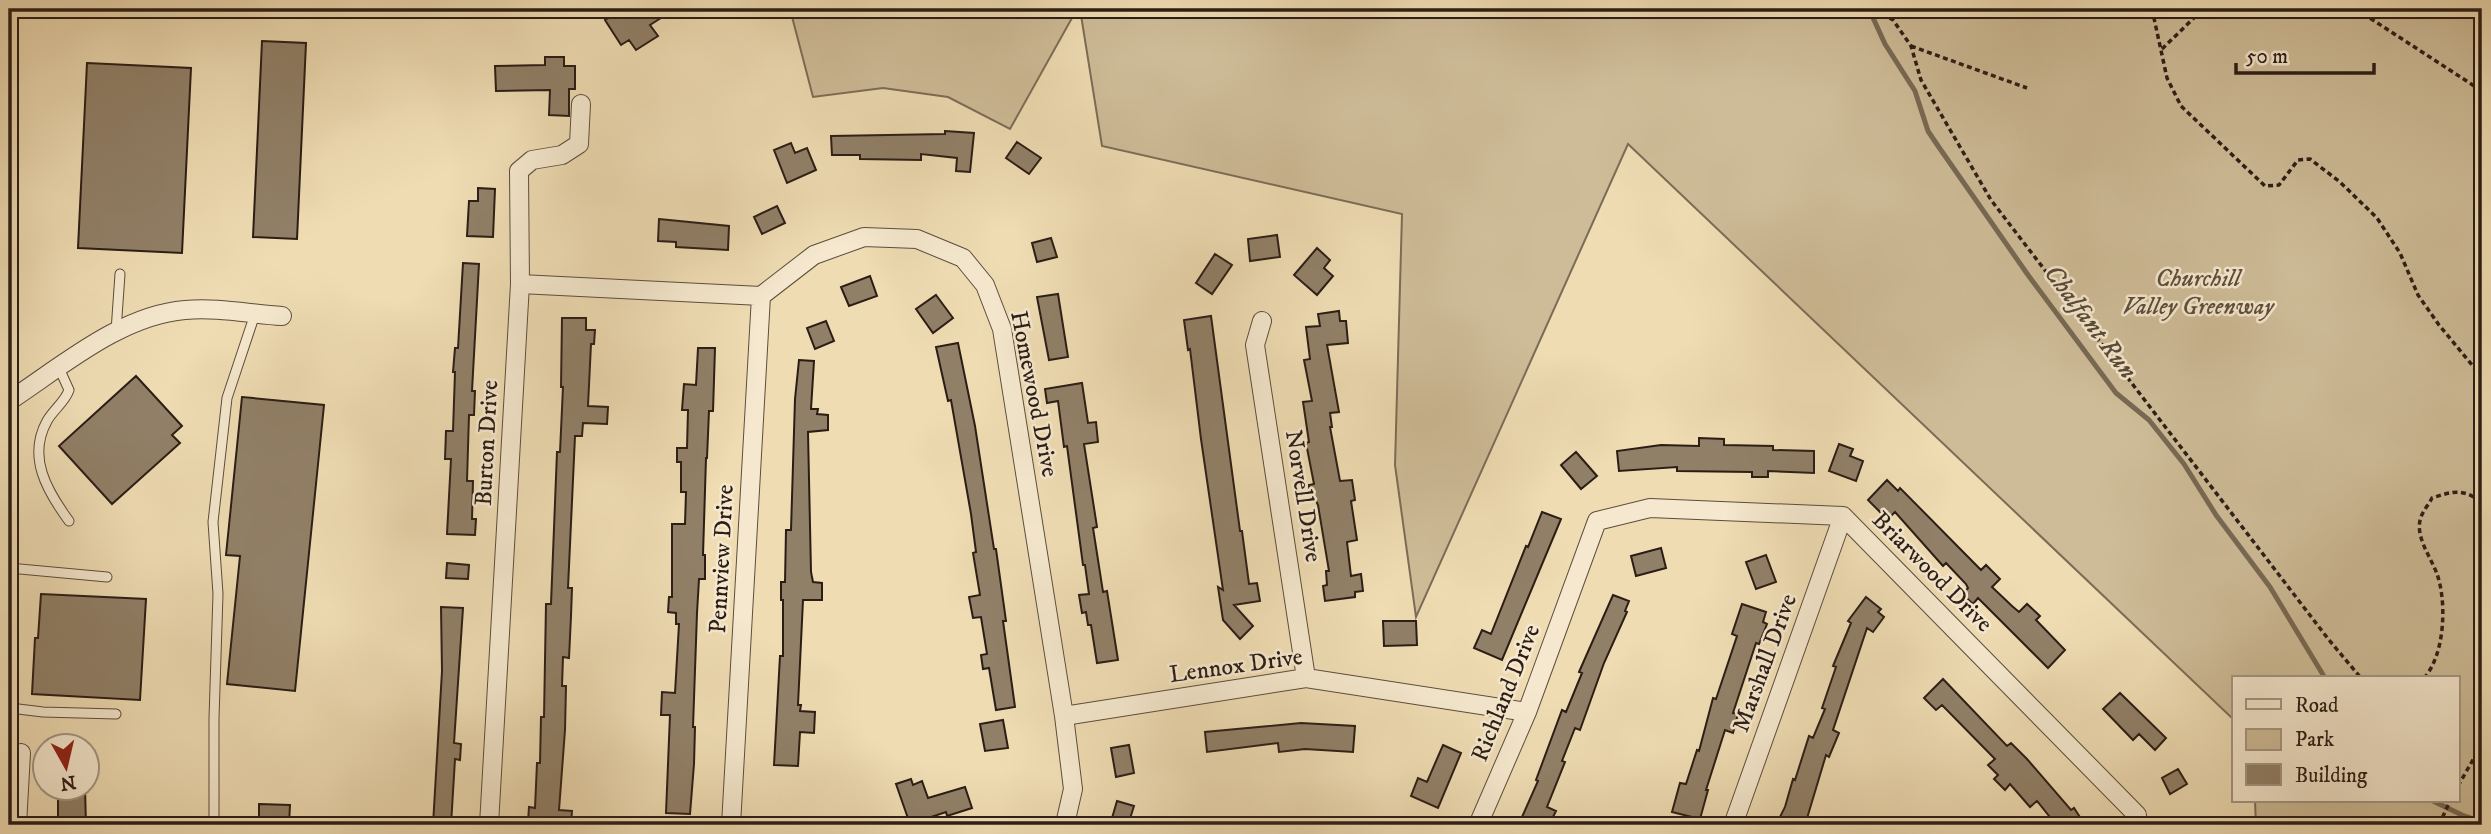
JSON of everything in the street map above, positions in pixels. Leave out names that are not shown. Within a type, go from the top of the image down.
[{"type":"street","name":"Burton Drive","points":[[489,825],[520,284],[519,172],[532,160],[562,155],[579,144],[581,104]]},
{"type":"street","name":"Homewood Drive","points":[[761,296],[814,255],[864,237],[917,239],[963,258],[985,285],[1002,329],[1064,716]]},
{"type":"street","points":[[520,284],[761,296]]},
{"type":"street","name":"Pennview Drive","points":[[731,825],[761,296]]},
{"type":"street","points":[[9,401],[116,331],[147,317],[187,310],[282,316]]},
{"type":"street","name":"Norvell Drive","points":[[1262,321],[1255,345],[1306,678]]},
{"type":"street","name":"Briarwood Drive","points":[[1577,578],[1597,521],[1650,508],[1843,516],[2137,815],[2137,825]]},
{"type":"street","name":"Marshall Drive","points":[[1733,825],[1843,516]]},
{"type":"street","name":"Richland Drive","points":[[1478,825],[1527,712],[1577,578]]},
{"type":"street","name":"Lennox Drive","points":[[1064,716],[1306,678],[1527,712]]},
{"type":"street","points":[[1061,825],[1065,824],[1073,789],[1064,716]]},
{"type":"street","points":[[17,825],[21,753]]},
{"type":"lane","points":[[116,331],[120,274]]},
{"type":"lane","points":[[214,825],[218,594],[213,522],[228,398],[255,314]]},
{"type":"lane","points":[[59,368],[69,390],[43,430],[38,455],[54,502],[69,521]]},
{"type":"lane","points":[[9,568],[107,577]]},
{"type":"lane","points":[[9,645],[9,687]]},
{"type":"lane","points":[[9,704],[10,708],[43,712],[116,714]]},
{"type":"path","points":[[1825,9],[1863,16],[1878,11],[1894,20],[1911,46],[1921,80],[1991,200],[2359,676]]},
{"type":"path","points":[[2152,9],[2167,78],[2181,106],[2265,186],[2279,186],[2298,160],[2310,159],[2340,181],[2377,218],[2400,253],[2418,295],[2482,377]]},
{"type":"path","points":[[2161,50],[2203,9]]},
{"type":"path","points":[[2356,9],[2482,91]]},
{"type":"path","points":[[1911,46],[2027,88]]},
{"type":"path","points":[[2425,676],[2438,652],[2444,613],[2438,575],[2422,540],[2420,518],[2432,498],[2449,492],[2470,493],[2482,503]]},
{"type":"path","points":[[2460,782],[2482,744]]},
{"type":"path","points":[[2439,825],[2450,802]]},
{"type":"green space","points":[[790,9],[1077,9],[1010,129],[948,97],[883,88],[813,97]]},
{"type":"green space","name":"Churchill Valley Greenway","points":[[1080,9],[2482,9],[2482,825],[2256,825],[2255,802],[2460,802],[2460,676],[2232,676],[2232,718],[1628,144],[1416,617],[1395,465],[1402,214],[1102,146]]},
{"type":"building","points":[[623,9],[675,9],[650,25],[658,36],[636,50],[629,40],[621,45],[605,20]]},
{"type":"building","points":[[262,41],[306,43],[297,239],[253,237]]},
{"type":"building","points":[[545,57],[564,57],[564,66],[575,66],[575,89],[569,89],[569,116],[549,115],[550,90],[496,91],[495,66],[545,65]]},
{"type":"building","points":[[87,63],[191,68],[182,253],[78,248]]},
{"type":"building","points":[[945,131],[974,133],[970,172],[956,171],[957,158],[921,154],[921,160],[860,159],[860,155],[832,155],[831,136],[945,134]]},
{"type":"building","points":[[1017,142],[1041,158],[1029,174],[1006,158]]},
{"type":"building","points":[[791,143],[795,153],[807,148],[816,170],[787,183],[774,150]]},
{"type":"building","points":[[478,188],[495,189],[493,237],[467,236],[469,201],[478,201]]},
{"type":"building","points":[[777,206],[785,223],[762,234],[754,217]]},
{"type":"building","points":[[659,219],[729,226],[728,250],[676,247],[676,242],[658,241]]},
{"type":"building","points":[[1277,235],[1280,257],[1250,261],[1248,239]]},
{"type":"building","points":[[1051,238],[1057,257],[1037,262],[1032,243]]},
{"type":"building","points":[[1317,248],[1330,260],[1324,268],[1333,276],[1317,295],[1294,275]]},
{"type":"building","points":[[1215,254],[1232,265],[1212,294],[1196,283]]},
{"type":"building","points":[[463,263],[479,264],[472,391],[475,391],[474,415],[469,415],[467,481],[473,481],[472,519],[476,519],[475,535],[447,534],[451,459],[445,459],[446,431],[453,431],[453,372],[455,348],[458,348]]},
{"type":"building","points":[[870,276],[877,296],[849,306],[841,287]]},
{"type":"building","points":[[1058,294],[1068,357],[1049,360],[1037,297]]},
{"type":"building","points":[[936,295],[953,318],[933,333],[916,309]]},
{"type":"building","points":[[1339,311],[1340,321],[1346,321],[1348,343],[1327,345],[1339,412],[1330,413],[1330,427],[1340,481],[1352,480],[1355,500],[1351,501],[1357,540],[1347,542],[1351,576],[1361,574],[1363,591],[1355,592],[1355,597],[1325,601],[1323,586],[1327,585],[1326,571],[1329,571],[1318,505],[1315,499],[1310,499],[1309,485],[1314,484],[1306,443],[1309,442],[1303,402],[1312,401],[1304,360],[1310,359],[1306,327],[1320,326],[1318,314]]},
{"type":"building","points":[[1211,316],[1249,584],[1257,583],[1260,601],[1234,605],[1253,626],[1240,639],[1223,620],[1218,587],[1223,590],[1184,320]]},
{"type":"building","points":[[562,318],[586,318],[586,330],[595,330],[594,344],[591,344],[588,406],[608,407],[607,424],[583,423],[582,436],[575,436],[568,588],[572,588],[571,616],[569,658],[563,657],[562,686],[566,686],[565,730],[559,810],[572,811],[571,825],[534,825],[535,822],[528,822],[529,807],[535,808],[541,717],[544,717],[546,604],[551,604],[557,452],[560,452],[563,387]]},
{"type":"building","points":[[826,321],[834,341],[815,349],[807,328]]},
{"type":"building","points":[[958,343],[996,549],[1015,707],[996,710],[989,668],[983,669],[981,655],[987,654],[981,617],[973,618],[969,597],[980,595],[973,553],[976,552],[971,514],[951,400],[948,401],[936,347]]},
{"type":"building","points":[[698,348],[715,348],[713,411],[709,411],[706,458],[703,555],[705,579],[699,579],[697,613],[694,764],[690,814],[666,813],[670,715],[661,715],[662,692],[675,693],[679,624],[676,624],[676,613],[668,612],[669,597],[672,597],[672,524],[685,524],[686,492],[681,492],[681,462],[677,462],[677,448],[687,448],[688,410],[682,410],[684,384],[696,385]]},
{"type":"building","points":[[799,360],[814,361],[811,409],[818,409],[817,414],[828,415],[828,430],[808,432],[811,572],[813,582],[822,583],[822,600],[803,600],[798,705],[801,705],[800,711],[815,712],[814,733],[800,732],[798,766],[774,765],[780,656],[783,656],[781,582],[785,582],[786,530],[791,530],[795,399]]},
{"type":"building","points":[[136,376],[182,426],[172,435],[180,443],[112,504],[59,446]]},
{"type":"building","points":[[1082,383],[1088,423],[1096,422],[1098,442],[1084,444],[1097,527],[1093,528],[1103,592],[1107,591],[1118,660],[1097,663],[1091,625],[1088,625],[1086,612],[1082,613],[1079,595],[1089,594],[1067,446],[1064,447],[1058,401],[1047,403],[1045,389]]},
{"type":"building","points":[[242,397],[324,405],[295,691],[227,684],[240,556],[226,555]]},
{"type":"building","points":[[1699,438],[1724,439],[1724,445],[1773,446],[1773,450],[1814,451],[1814,473],[1768,471],[1768,477],[1752,477],[1752,472],[1677,471],[1677,467],[1619,471],[1617,451],[1661,445],[1699,446]]},
{"type":"building","points":[[1839,444],[1853,449],[1850,456],[1863,461],[1856,481],[1829,471]]},
{"type":"building","points":[[1576,452],[1597,476],[1581,489],[1561,465]]},
{"type":"building","points":[[1887,480],[1898,491],[1900,488],[1981,570],[1986,565],[2000,579],[1992,587],[2012,606],[2019,612],[2027,604],[2040,616],[2036,620],[2065,650],[2048,668],[1978,598],[1973,604],[1962,594],[1968,588],[1966,584],[1946,563],[1943,566],[1895,512],[1891,516],[1883,509],[1880,512],[1868,500]]},
{"type":"building","points":[[1542,512],[1561,519],[1502,660],[1474,648],[1482,630],[1491,634]]},
{"type":"building","points":[[1661,548],[1666,568],[1636,576],[1631,556]]},
{"type":"building","points":[[1766,555],[1776,582],[1756,589],[1746,562]]},
{"type":"building","points":[[447,563],[469,565],[468,579],[446,578]]},
{"type":"building","points":[[41,594],[146,599],[140,700],[32,694]]},
{"type":"building","points":[[1613,595],[1629,601],[1625,611],[1627,612],[1604,663],[1580,730],[1575,728],[1562,761],[1565,762],[1547,807],[1556,811],[1549,825],[1541,825],[1522,817],[1538,781],[1536,780],[1562,710],[1566,712],[1582,673],[1579,672]]},
{"type":"building","points":[[1866,597],[1881,609],[1878,612],[1884,617],[1873,632],[1867,628],[1833,730],[1839,733],[1829,757],[1826,755],[1805,825],[1776,825],[1785,807],[1809,736],[1813,738],[1825,709],[1822,708],[1836,667],[1833,666],[1851,623],[1848,621]]},
{"type":"building","points":[[1742,604],[1766,612],[1763,622],[1767,624],[1759,644],[1756,643],[1733,713],[1738,714],[1733,733],[1725,730],[1700,819],[1672,812],[1680,783],[1686,784],[1697,750],[1699,751],[1713,698],[1716,699],[1737,636],[1732,634]]},
{"type":"building","points":[[441,607],[463,608],[454,743],[461,744],[460,760],[455,759],[451,825],[433,825],[442,671]]},
{"type":"building","points":[[1383,621],[1416,621],[1417,645],[1384,646]]},
{"type":"building","points":[[1943,679],[2007,746],[2011,743],[2027,759],[2071,810],[2074,808],[2085,825],[2047,825],[2053,821],[2037,801],[2030,807],[2010,784],[2005,790],[1994,779],[1998,775],[1988,765],[1995,759],[1942,705],[1936,710],[1924,698]]},
{"type":"building","points":[[2120,693],[2166,738],[2155,750],[2139,734],[2133,740],[2103,709]]},
{"type":"building","points":[[1003,720],[1008,748],[985,751],[980,724]]},
{"type":"building","points":[[1301,723],[1355,726],[1353,752],[1305,749],[1279,752],[1278,743],[1207,752],[1205,732]]},
{"type":"building","points":[[1129,745],[1134,773],[1116,777],[1111,748]]},
{"type":"building","points":[[1443,745],[1461,753],[1438,808],[1411,796],[1418,778],[1427,782]]},
{"type":"building","points":[[2178,769],[2187,784],[2170,794],[2162,778]]},
{"type":"building","points":[[911,779],[913,785],[922,781],[928,798],[965,787],[972,808],[947,816],[946,812],[910,824],[896,784]]},
{"type":"building","points":[[1117,801],[1134,806],[1128,825],[1110,825]]},
{"type":"building","points":[[58,802],[85,802],[86,825],[58,825]]},
{"type":"building","points":[[259,804],[290,805],[289,825],[259,825]]},
{"type":"waterway","name":"Chalfant Run","points":[[1869,9],[1885,44],[1915,91],[1928,131],[1936,143],[2028,275],[2116,393],[2149,420],[2184,464],[2216,515],[2270,587],[2324,676]]},
{"type":"waterway","name":"Chalfant Run","points":[[2435,802],[2482,822]]},
{"type":"waterway","points":[[2462,815],[2466,825]]}]
